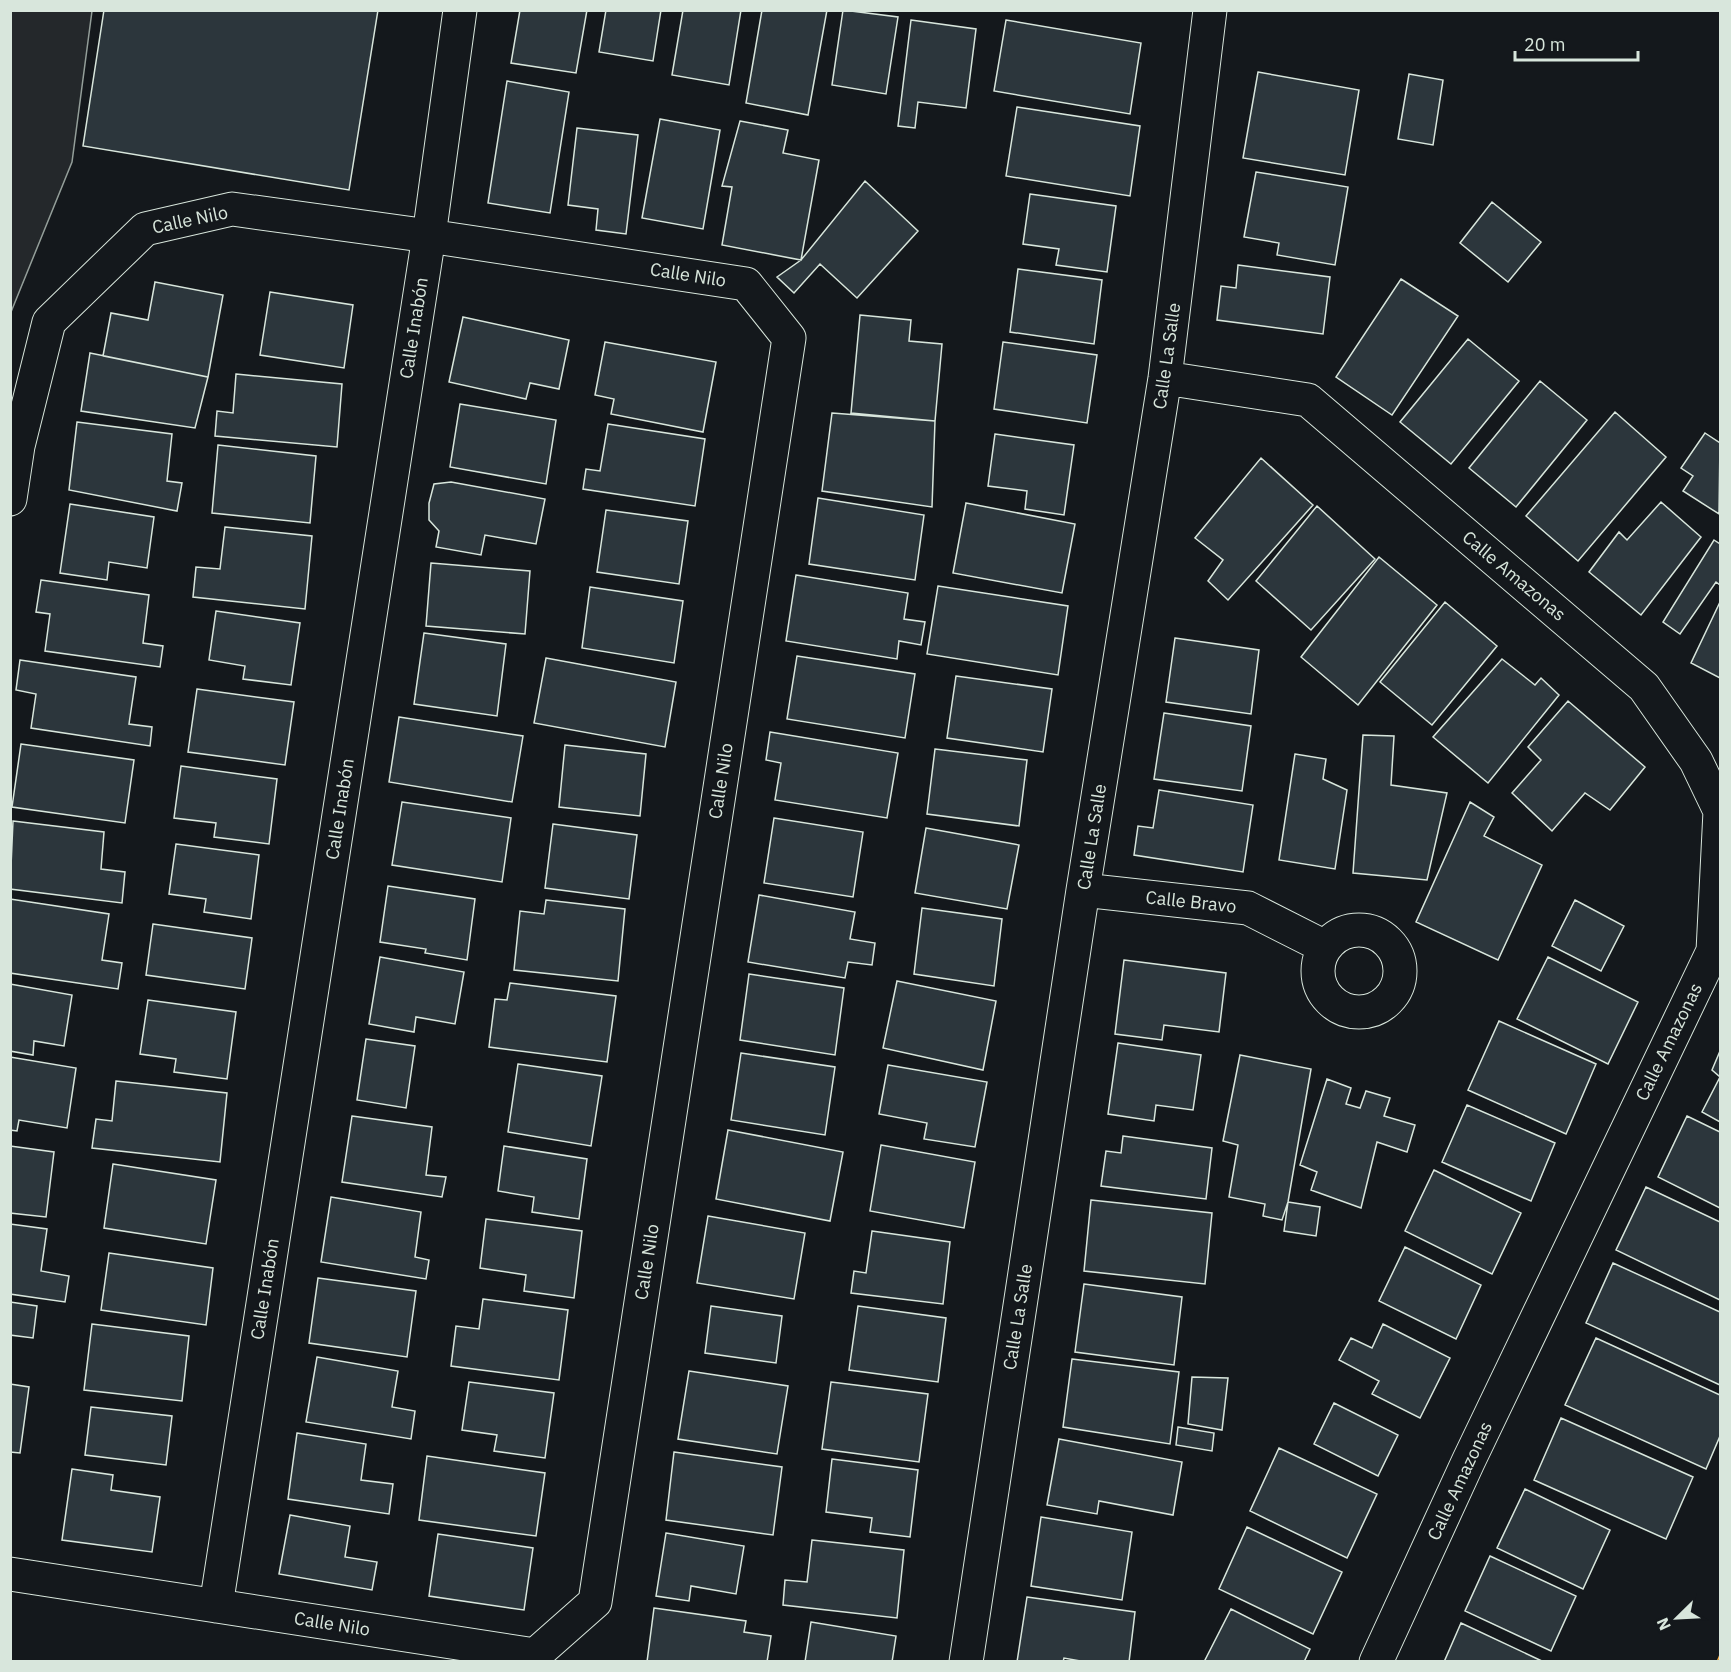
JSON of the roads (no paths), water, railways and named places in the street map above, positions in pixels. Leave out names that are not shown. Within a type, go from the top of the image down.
[{"type":"street","name":"Calle Inabón","points":[[216,1606],[429,236],[460,10]]},
{"type":"street","name":"Calle La Salle","points":[[966,1662],[1083,890],[1165,378],[1210,10]]},
{"type":"street","name":"Calle Nilo","points":[[10,499],[18,446],[49,322],[145,229],[232,209],[746,284],[789,338],[595,1602],[535,1655],[10,1574]]},
{"type":"street","name":"Calle Amazonas","points":[[1165,378],[1308,400],[1644,687],[1696,761],[1720,811],[1713,951],[1468,1462],[1376,1662]]},
{"type":"street","name":"Calle Bravo","points":[[1083,890],[1248,908],[1325,947]]}]
